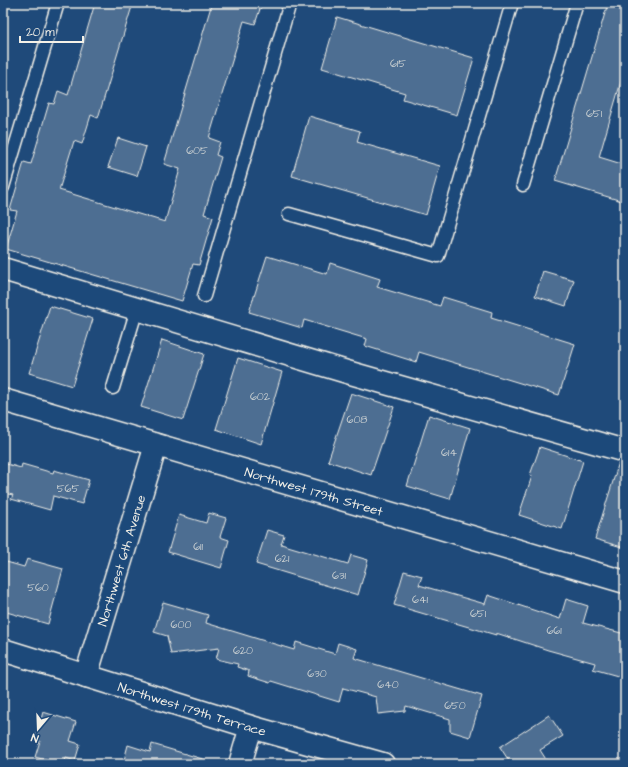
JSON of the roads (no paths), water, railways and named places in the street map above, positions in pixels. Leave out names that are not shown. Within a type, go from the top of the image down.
[{"type":"street","points":[[3,269],[347,372],[625,450]]},
{"type":"street","name":"Northwest 179th Street","points":[[3,400],[625,582]]},
{"type":"street","name":"Northwest 6th Avenue","points":[[86,676],[156,445]]},
{"type":"street","name":"Northwest 179th Terrace","points":[[4,655],[86,676],[251,727],[383,764]]},
{"type":"street","points":[[240,764],[251,727]]},
{"type":"lane","points":[[3,187],[58,3]]},
{"type":"lane","points":[[204,296],[290,3]]},
{"type":"lane","points":[[289,214],[438,256],[512,3]]},
{"type":"lane","points":[[523,185],[577,3]]},
{"type":"lane","points":[[113,388],[137,309]]}]
